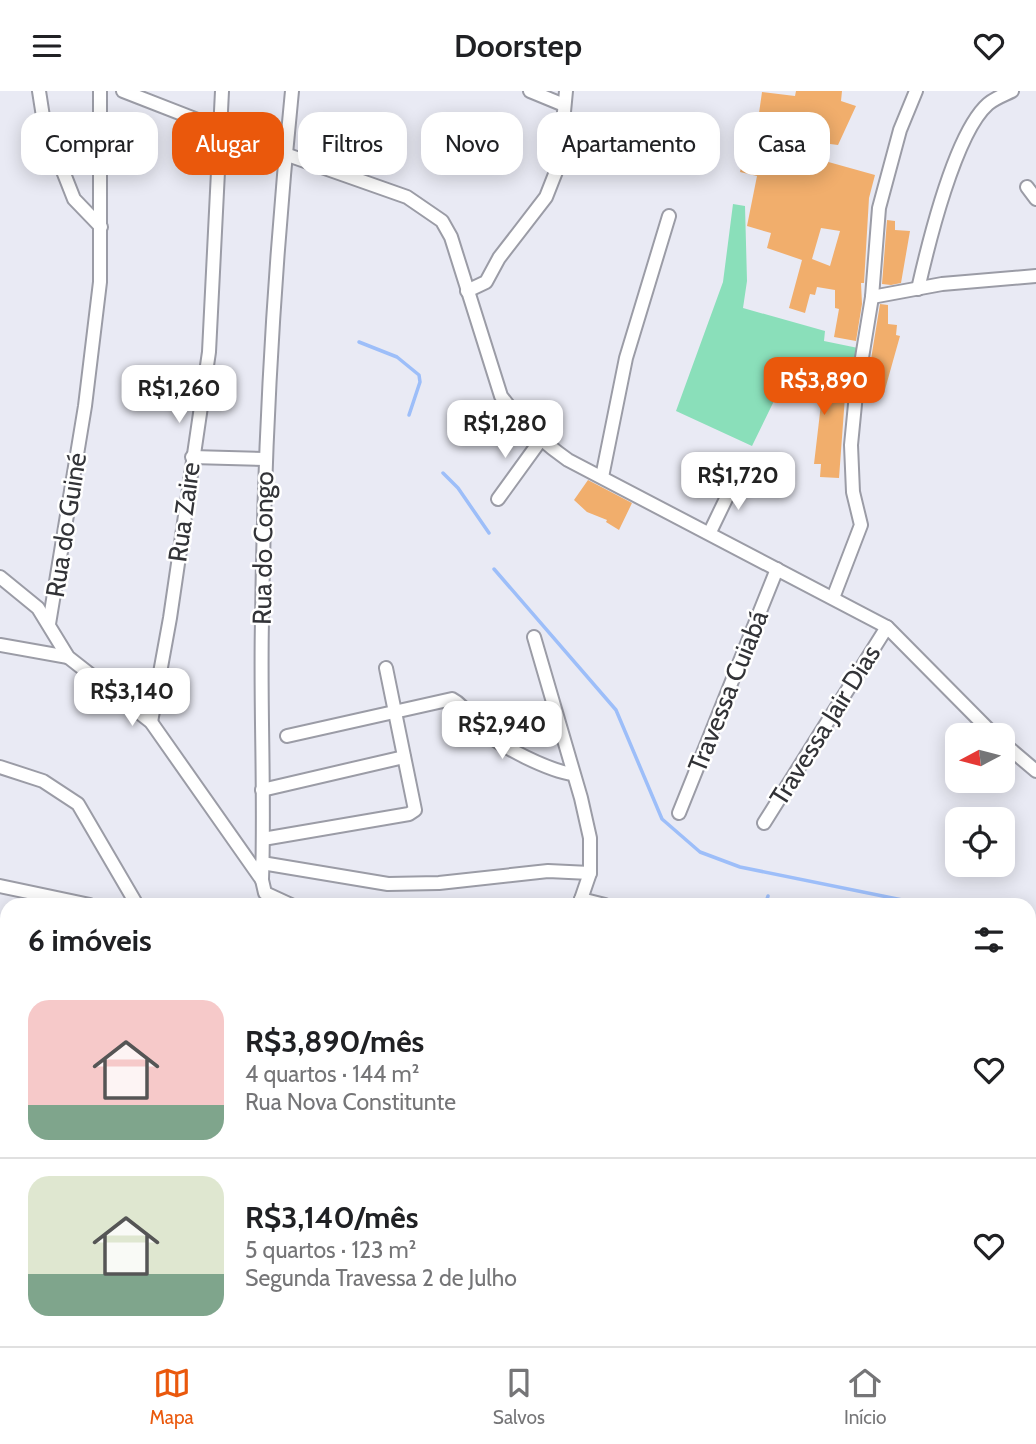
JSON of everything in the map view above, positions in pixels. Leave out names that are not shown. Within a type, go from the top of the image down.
[{"type":"street","points":[[39,91],[44,123],[74,199],[101,227]]},
{"type":"street","name":"Rua do Guiné","points":[[50,624],[85,406],[100,282],[100,91]]},
{"type":"street","points":[[123,91],[177,112]]},
{"type":"street","name":"Rua Zaire","points":[[221,112],[222,91]]},
{"type":"street","name":"Rua do Congo","points":[[264,893],[262,790],[265,459],[285,155],[292,91]]},
{"type":"street","points":[[530,91],[564,105]]},
{"type":"street","points":[[467,291],[486,282],[504,250],[546,197],[559,164],[566,91]]},
{"type":"street","points":[[833,599],[862,525],[853,492],[852,445],[856,394],[872,297],[879,208],[900,130],[916,91]]},
{"type":"street","points":[[918,289],[928,243],[962,145],[987,105],[1012,91]]},
{"type":"street","points":[[285,155],[407,197],[442,221],[451,237],[501,395],[516,417],[540,440],[568,460],[887,627],[982,723]]},
{"type":"street","name":"Rua Zaire","points":[[151,722],[170,618],[209,352],[218,175]]},
{"type":"street","points":[[1027,187],[1036,199]]},
{"type":"street","points":[[602,477],[626,358],[669,216]]},
{"type":"street","points":[[872,297],[1036,276]]},
{"type":"street","points":[[498,499],[540,440]]},
{"type":"street","points":[[192,457],[265,459]]},
{"type":"street","points":[[709,532],[737,476]]},
{"type":"street","name":"Travessa Cuiabá","points":[[679,814],[777,569]]},
{"type":"street","points":[[0,577],[38,608],[68,657],[151,722],[264,893]]},
{"type":"street","name":"Travessa Jair Dias","points":[[764,823],[887,627]]},
{"type":"street","points":[[534,637],[590,838],[590,873],[581,898]]},
{"type":"street","points":[[0,645],[68,657]]},
{"type":"street","points":[[262,839],[409,814],[415,810],[386,668]]},
{"type":"street","points":[[288,736],[454,699],[485,732],[500,742],[543,767],[573,774]]},
{"type":"street","points":[[1015,753],[1036,771]]},
{"type":"street","points":[[262,790],[404,757]]},
{"type":"street","points":[[0,767],[43,781],[78,804],[133,898]]},
{"type":"street","points":[[262,863],[388,884],[439,883],[548,871],[590,873]]},
{"type":"street","points":[[0,886],[36,898]]},
{"type":"green space","points":[[733,204],[745,206],[747,281],[743,308],[825,331],[824,341],[858,348],[851,383],[792,364],[752,446],[676,411],[723,282]]},
{"type":"building","points":[[796,91],[842,91],[841,101],[856,106],[838,145],[830,144],[830,112],[759,112],[762,92],[795,96]]},
{"type":"building","points":[[830,162],[875,175],[869,198],[864,283],[861,283],[862,304],[856,341],[834,337],[839,309],[835,308],[835,290],[817,287],[815,295],[810,294],[805,313],[789,308],[802,260],[767,248],[771,233],[747,226],[757,176],[753,175],[830,175]],"holes":[[[821,228],[840,231],[830,266],[812,259]]]},
{"type":"building","points":[[887,220],[895,221],[895,230],[910,231],[901,283],[891,285],[882,284]]},
{"type":"building","points":[[880,304],[888,305],[888,324],[897,325],[896,335],[900,336],[884,393],[866,390]]},
{"type":"building","points":[[810,371],[846,383],[839,478],[820,477],[821,464],[814,464],[821,404],[782,387],[788,374],[808,380]]},
{"type":"building","points":[[588,480],[632,503],[619,530],[606,522],[607,520],[587,512],[574,500]]},
{"type":"waterway","points":[[359,342],[397,357],[419,375],[420,382],[409,415]]},
{"type":"waterway","points":[[443,473],[458,488],[489,533]]},
{"type":"waterway","points":[[494,569],[616,710],[662,819],[700,852],[740,867],[893,898]]}]
